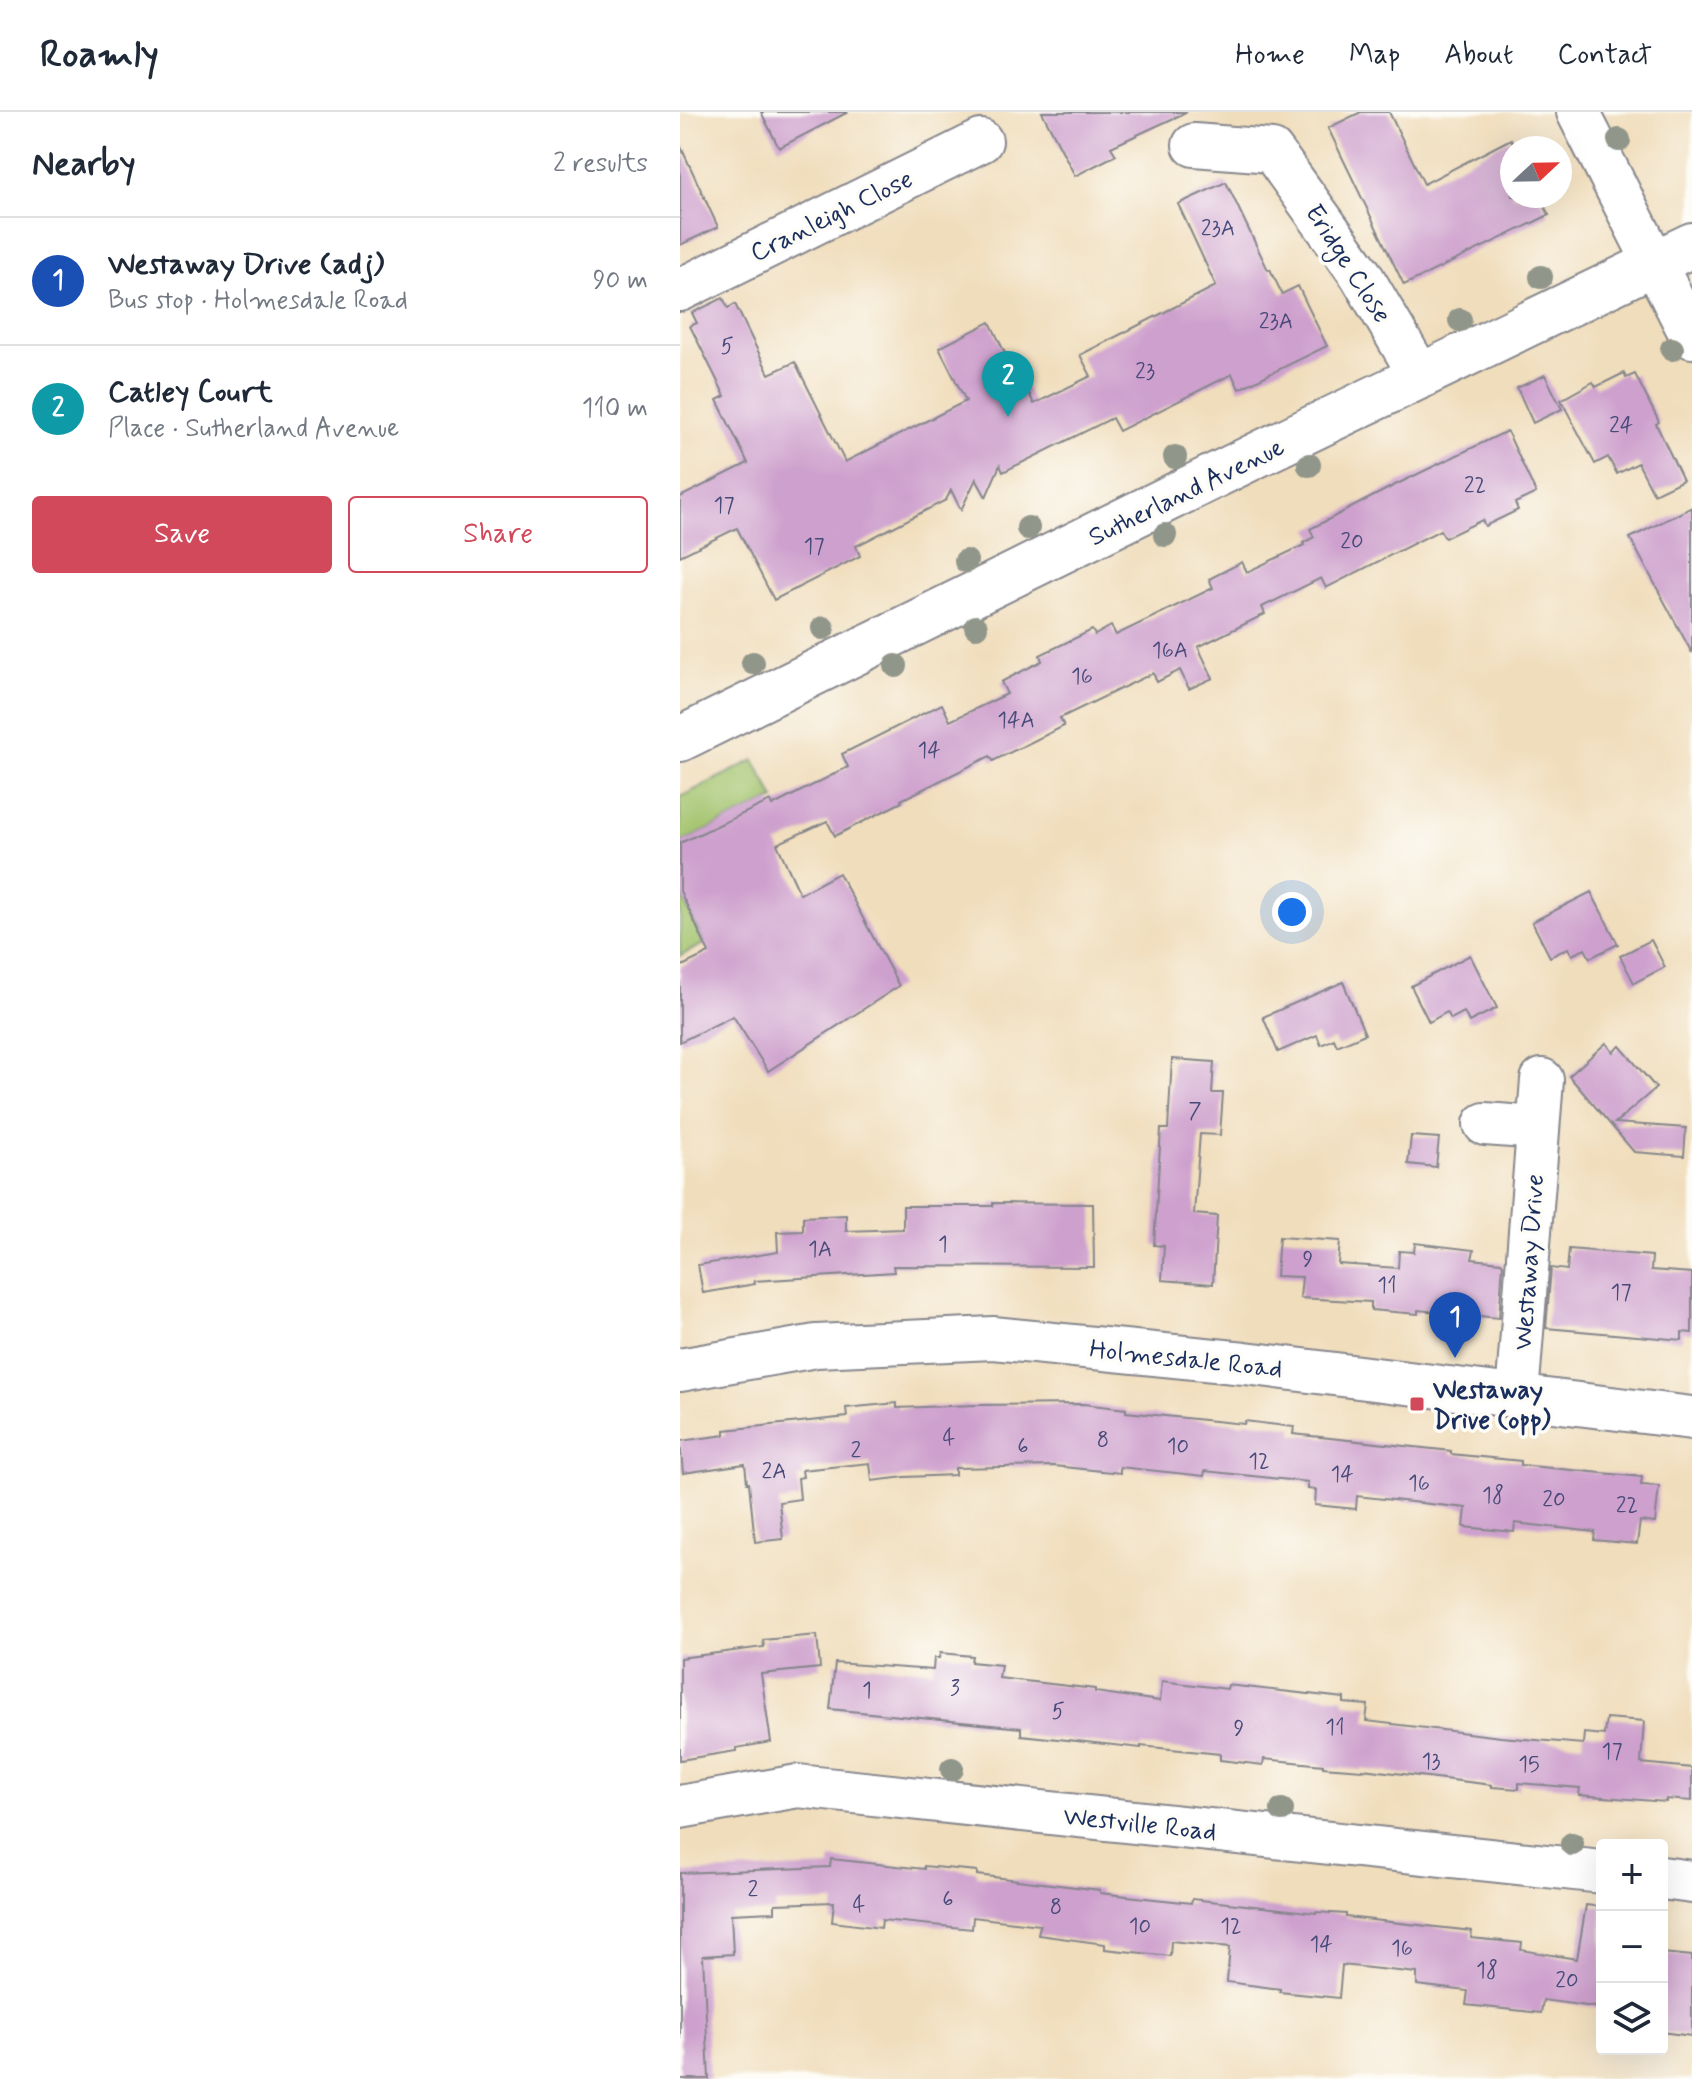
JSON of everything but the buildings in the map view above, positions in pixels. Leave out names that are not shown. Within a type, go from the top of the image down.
[{"type":"main road","name":"Sutherland Avenue","points":[[680,739],[1673,254]]},
{"type":"street","points":[[1578,112],[1673,254],[1692,337]]},
{"type":"street","name":"Eridge Close","points":[[1194,145],[1282,136],[1421,377]]},
{"type":"street","name":"Cranleigh Close","points":[[680,290],[981,141]]},
{"type":"street","name":"Westaway Drive","points":[[1517,1396],[1542,1080]]},
{"type":"street","points":[[1485,1124],[1538,1128]]},
{"type":"street","name":"Holmesdale Road","points":[[680,1370],[816,1346],[993,1338],[1245,1363],[1692,1418]]},
{"type":"street","name":"Westville Road","points":[[680,1807],[798,1786],[1596,1871]]},
{"type":"street","points":[[1668,1879],[1692,1882]]},
{"type":"green space","points":[[754,760],[775,799],[680,843],[680,797]]},
{"type":"green space","points":[[680,891],[704,944],[680,956]]},
{"type":"place","name":"Catley Court","points":[[1008,417]]},
{"type":"place","name":"Westaway Drive (adj)","points":[[1455,1358]]},
{"type":"place","name":"Westaway Drive (opp)","points":[[1417,1404]]}]
